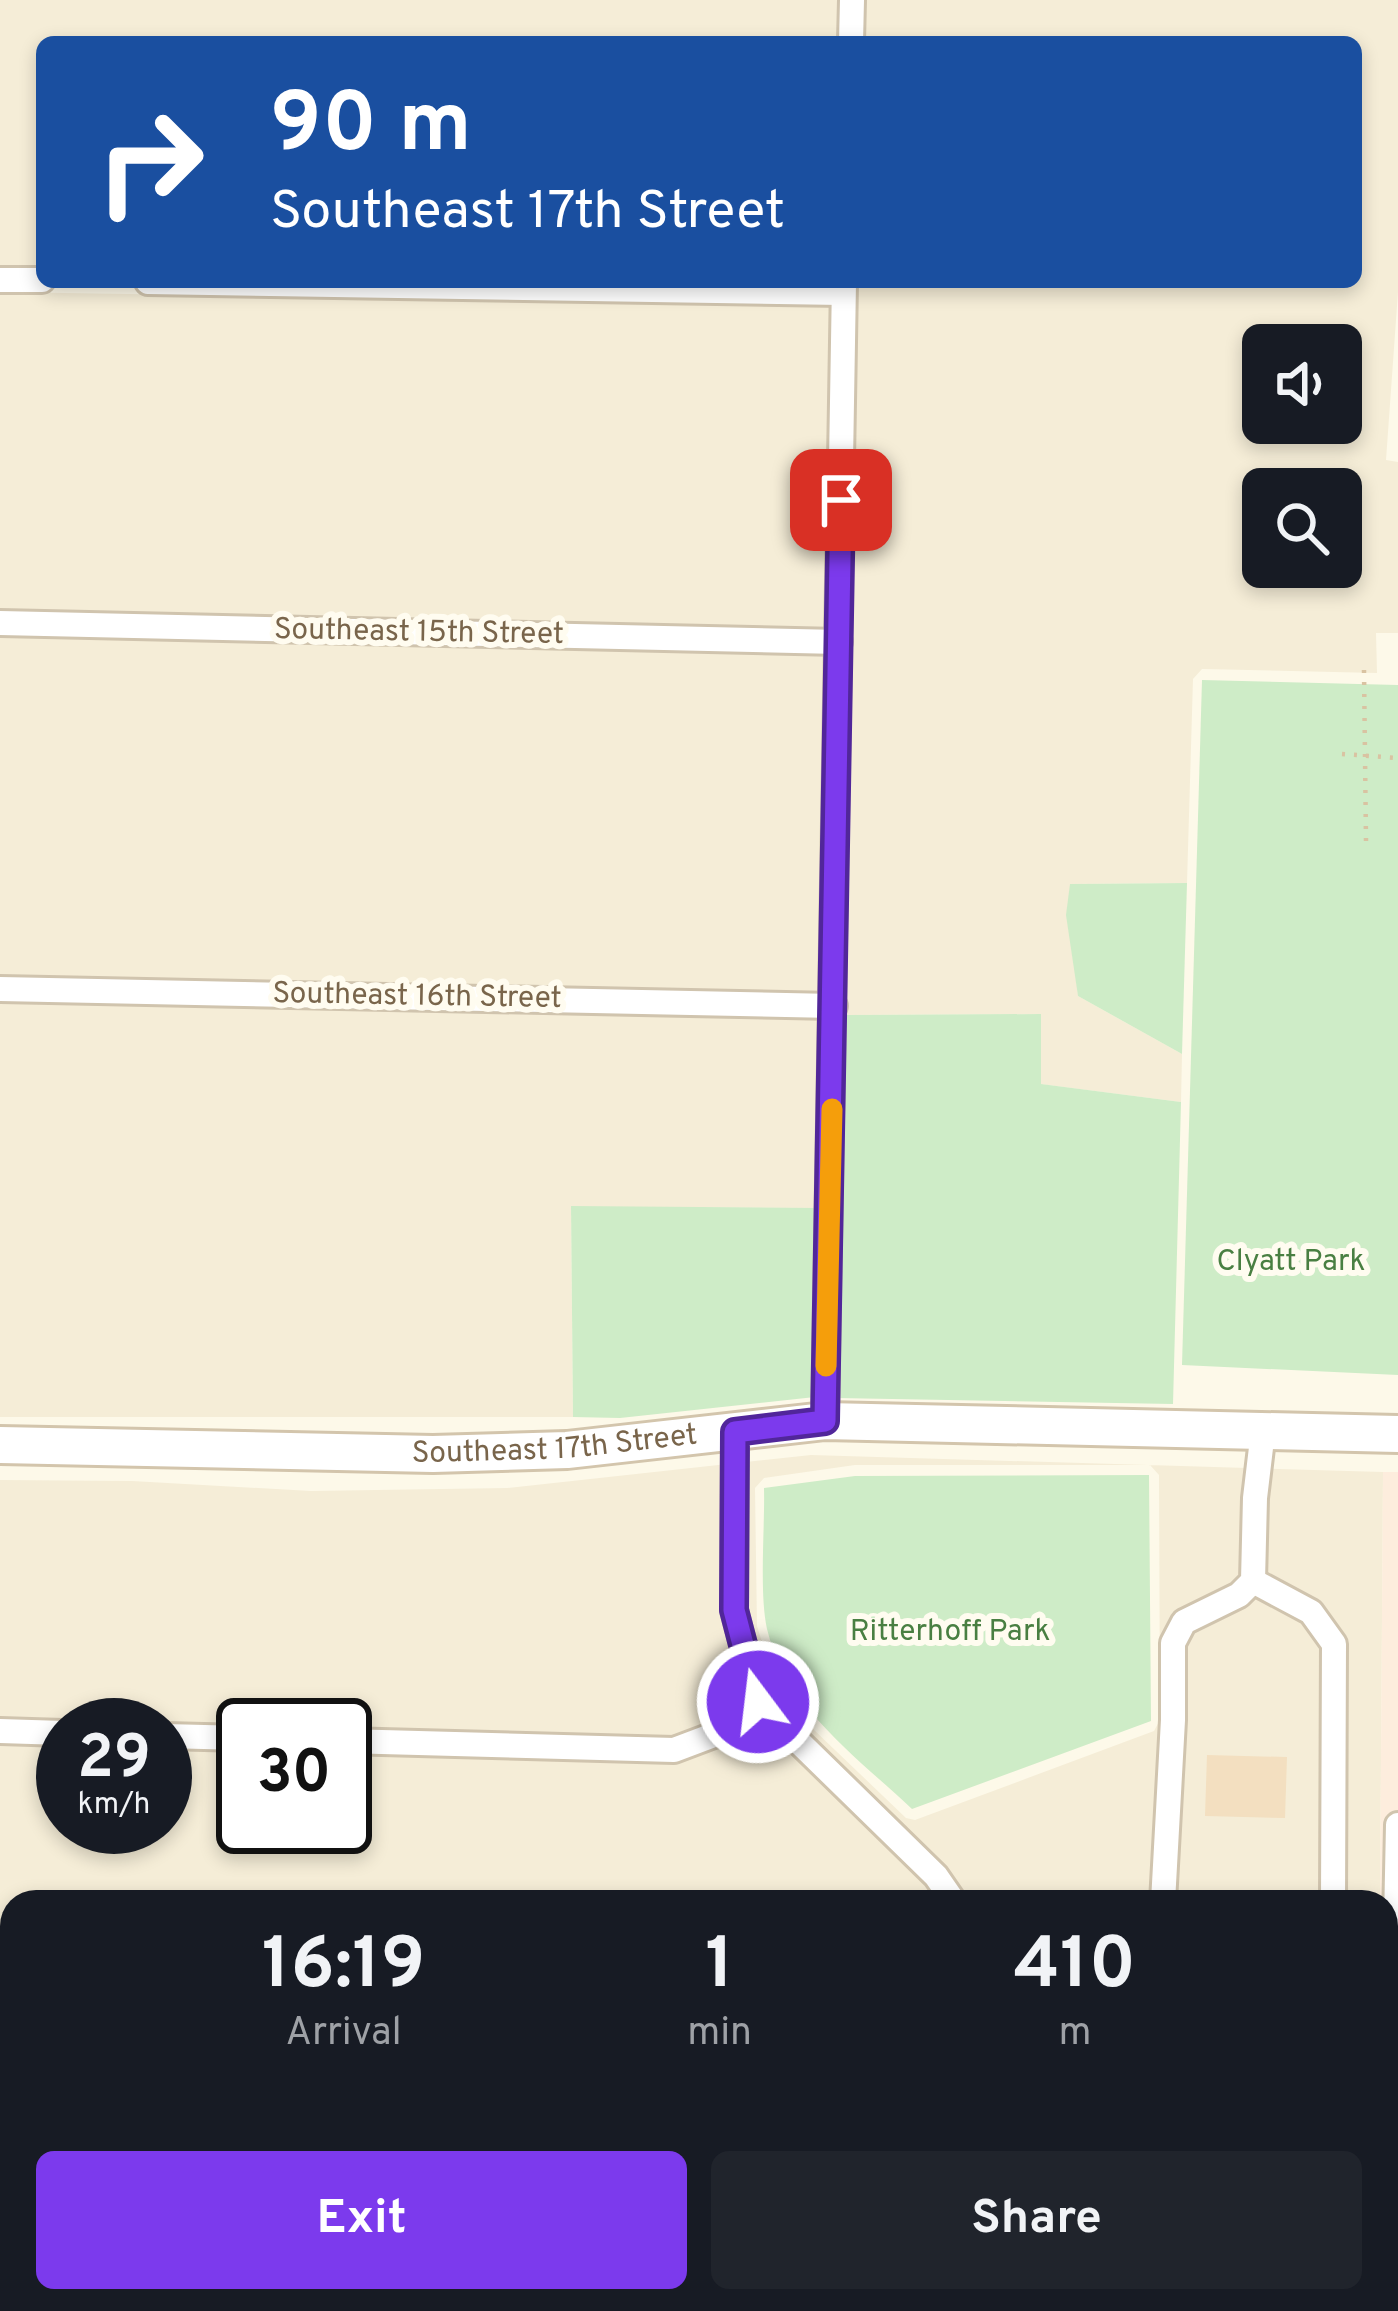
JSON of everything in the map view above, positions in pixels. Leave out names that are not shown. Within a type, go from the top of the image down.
[{"type":"main road","name":"Southeast 17th Street","points":[[0,1445],[433,1454],[567,1450],[825,1421],[1398,1434]]},
{"type":"street","points":[[851,36],[852,0]]},
{"type":"street","points":[[0,280],[36,280]]},
{"type":"street","points":[[825,1421],[843,288]]},
{"type":"street","name":"Southeast 15th Street","points":[[0,623],[839,642]]},
{"type":"street","name":"Southeast 16th Street","points":[[0,989],[834,1006]]},
{"type":"street","points":[[1164,1890],[1173,1643],[1184,1622],[1239,1595],[1253,1581],[1255,1498],[1264,1431]]},
{"type":"street","points":[[735,1432],[734,1610],[758,1702],[945,1890]]},
{"type":"street","points":[[1253,1581],[1311,1612],[1334,1644],[1333,1890]]},
{"type":"street","points":[[372,1742],[674,1750],[727,1730],[758,1702]]},
{"type":"street","points":[[0,1731],[36,1732]]},
{"type":"street","points":[[1397,1890],[1398,1825]]},
{"type":"path","points":[[1364,670],[1366,841]]},
{"type":"path","points":[[1342,754],[1398,758]]},
{"type":"shaded area","points":[[0,0],[841,0],[840,36],[36,36],[36,268],[0,267]]},
{"type":"shaded area","points":[[863,0],[1398,0],[1398,292],[1386,460],[1398,462],[1398,633],[1376,633],[1377,673],[1202,669],[1193,679],[1187,883],[1071,884],[1078,996],[1182,1054],[1181,1102],[1040,1084],[1041,1014],[848,1015],[843,1066],[854,288],[1362,288],[1362,36],[862,36]]},
{"type":"shaded area","points":[[0,292],[832,305],[828,629],[0,611]]},
{"type":"shaded area","points":[[0,636],[828,654],[823,993],[0,977]]},
{"type":"shaded area","points":[[0,1001],[823,1018],[819,1208],[571,1207],[573,1417],[0,1417]]},
{"type":"shaded area","points":[[811,1455],[1147,1465],[855,1465],[764,1478],[755,1488],[757,1626],[772,1674],[812,1728],[906,1818],[915,1820],[1154,1731],[1160,1720],[1159,1475],[1150,1465],[1383,1472],[1380,1890],[0,1890],[0,1480],[132,1481],[311,1491],[507,1488]]},
{"type":"shaded area","points":[[1383,1472],[1398,1472],[1398,1890],[1380,1890]]},
{"type":"green space","name":"Clyatt Park","points":[[1202,680],[1398,685],[1398,1375],[1182,1365]]},
{"type":"green space","points":[[1187,883],[1182,1054],[1078,996],[1066,915],[1070,884]]},
{"type":"green space","points":[[1041,1014],[1041,1084],[1181,1102],[1173,1404],[836,1398],[847,1015]]},
{"type":"green space","points":[[571,1206],[819,1208],[815,1397],[620,1418],[573,1417]]},
{"type":"green space","name":"Ritterhoff Park","points":[[1149,1475],[1151,1721],[912,1809],[826,1729],[776,1657],[765,1614],[764,1488],[855,1476]]},
{"type":"building","points":[[1207,1755],[1287,1757],[1285,1818],[1205,1816]]},
{"type":"slow traffic","points":[[826,1366],[832,1109]]},
{"type":"route","points":[[758,1702],[734,1610],[735,1432],[825,1421],[841,500]]}]
